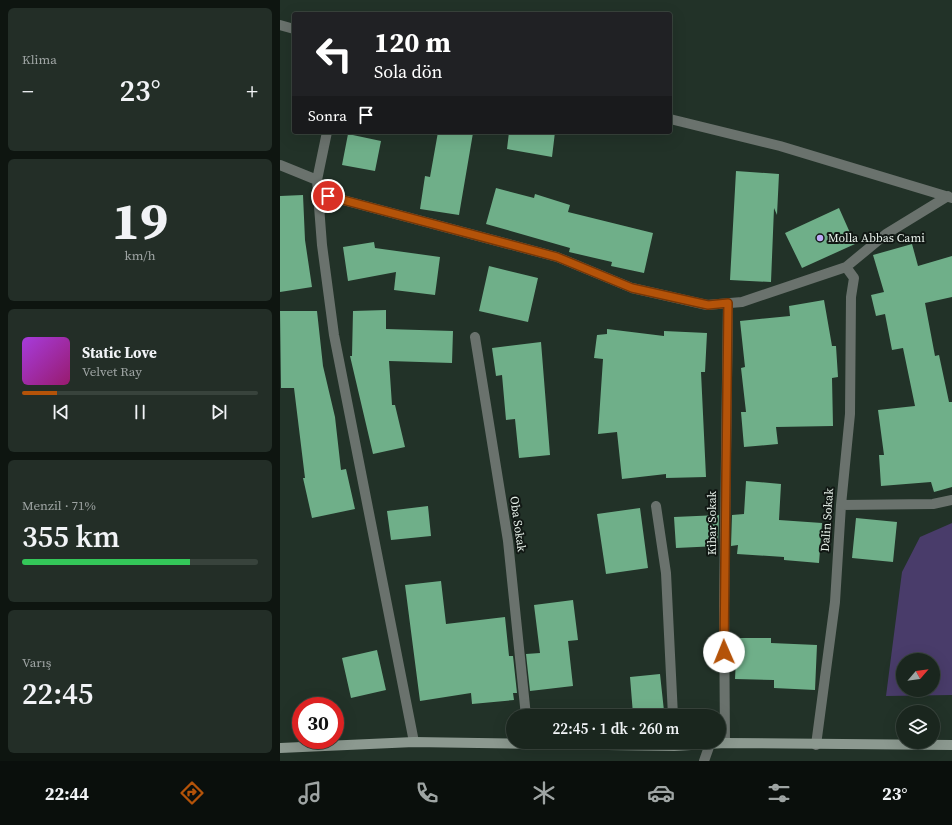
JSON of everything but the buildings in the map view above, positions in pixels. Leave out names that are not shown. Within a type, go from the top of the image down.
[{"type":"main road","points":[[280,748],[414,742],[506,743]]},
{"type":"main road","points":[[726,743],[816,745],[952,744]]},
{"type":"street","points":[[280,25],[292,28]]},
{"type":"street","points":[[672,119],[780,146],[950,197]]},
{"type":"street","points":[[326,134],[317,180],[322,245],[334,335],[414,742]]},
{"type":"street","points":[[280,165],[317,180],[328,196],[557,257],[632,288],[708,305],[742,302],[846,267],[886,234],[950,197]]},
{"type":"street","name":"Dalin Sokak","points":[[816,745],[835,602],[841,505],[850,414],[851,297],[854,278],[846,267]]},
{"type":"street","name":"Kibar Sokak","points":[[725,709],[724,599],[728,303]]},
{"type":"street","name":"Oba Sokak","points":[[475,337],[508,541],[525,709]]},
{"type":"street","points":[[841,505],[933,504],[952,500]]},
{"type":"street","points":[[656,506],[666,573],[673,709]]},
{"type":"street","points":[[704,761],[708,749]]},
{"type":"shaded area","points":[[952,523],[952,695],[940,695],[940,653],[896,653],[896,696],[886,696],[902,572],[920,537]]},
{"type":"place","name":"Molla Abbas Cami","points":[[820,238]]},
{"type":"route","points":[[328,196],[557,257],[632,288],[708,305],[728,303],[725,444],[724,652]]}]
